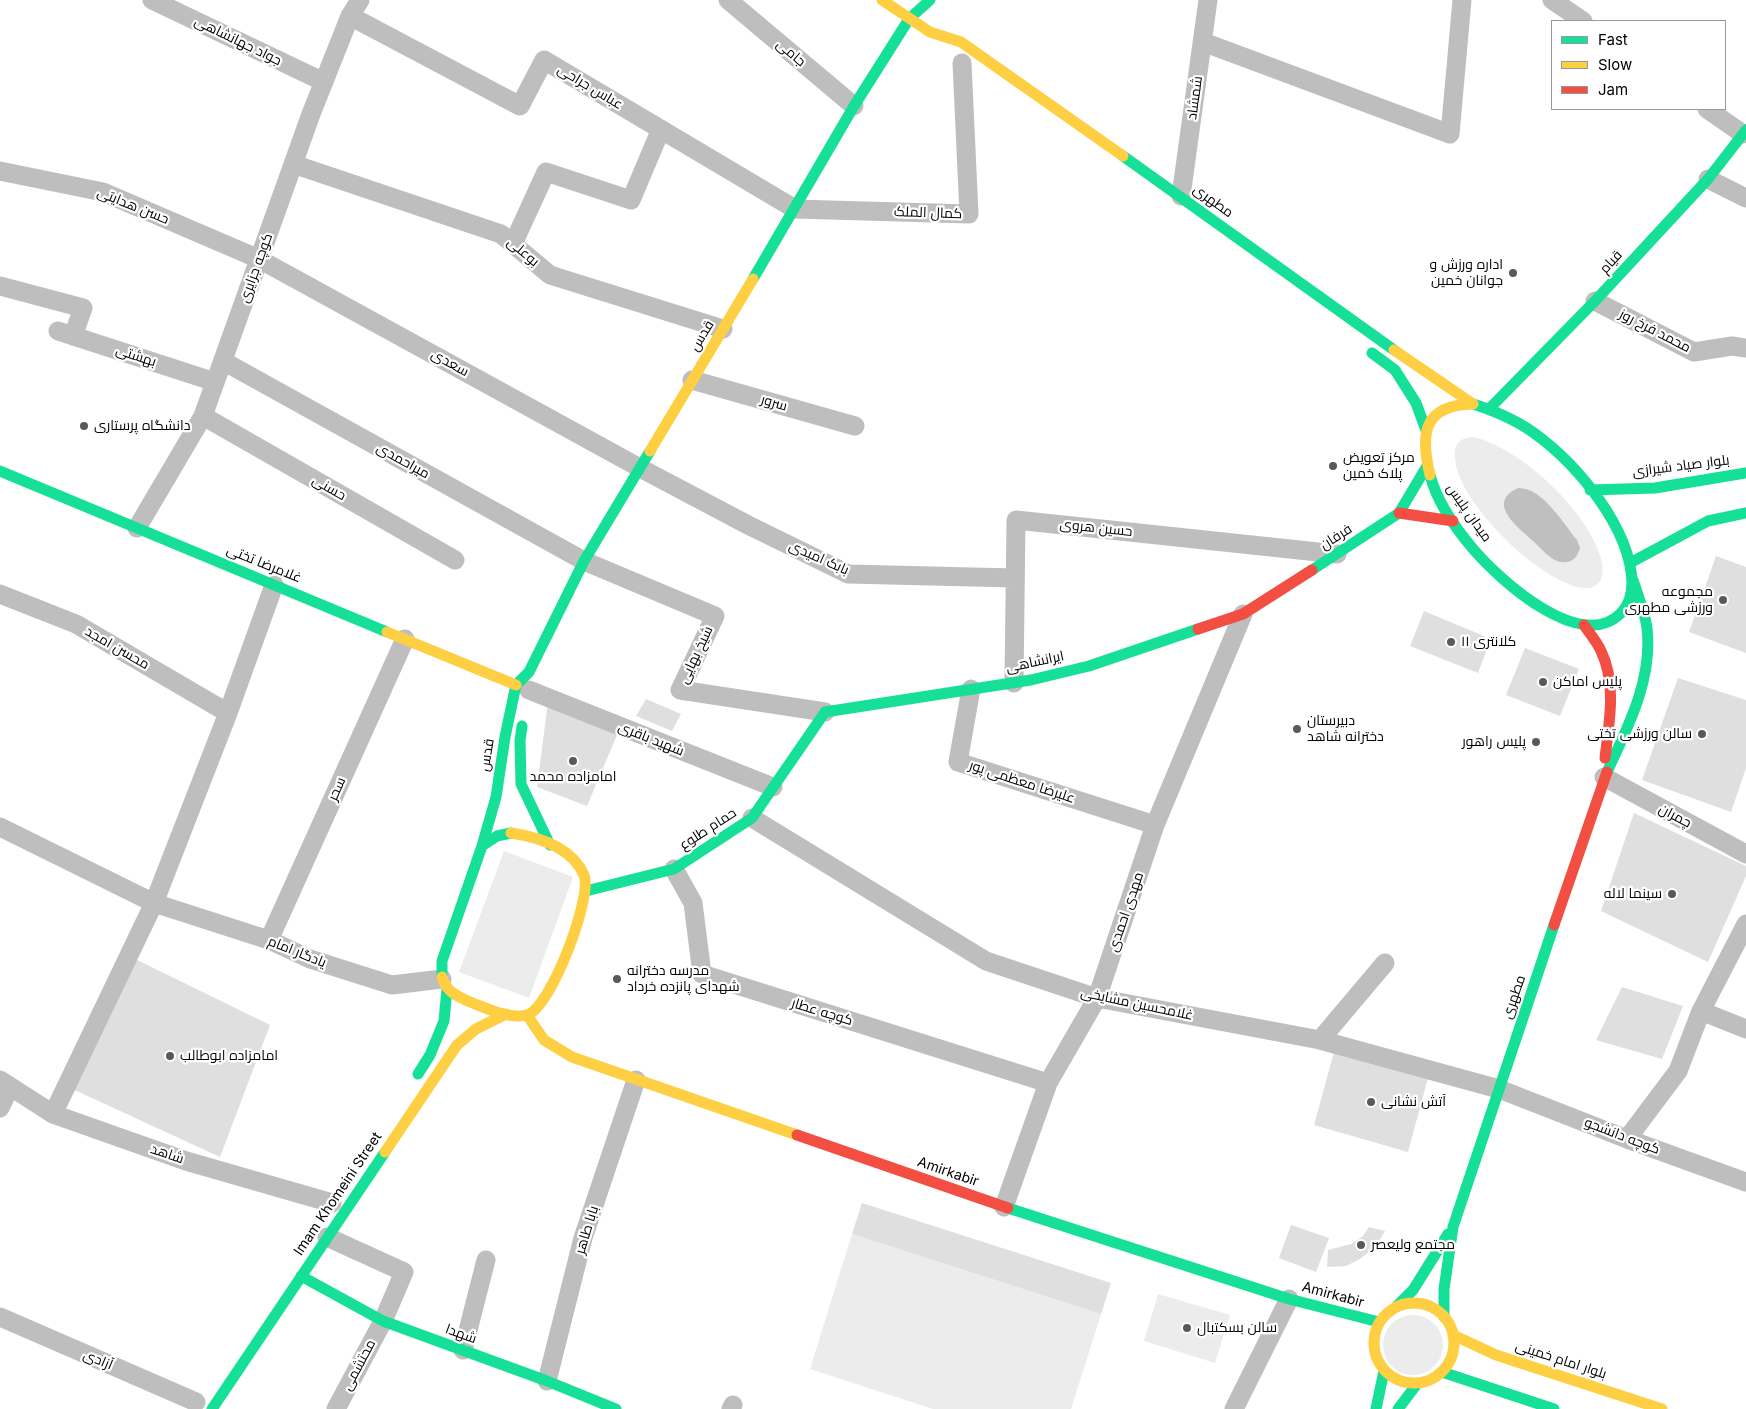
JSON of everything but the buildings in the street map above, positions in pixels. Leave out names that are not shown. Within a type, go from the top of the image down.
[{"type":"main road","name":"مطهری","points":[[882,0],[930,32],[961,42],[1179,204],[1473,404]]},
{"type":"main road","points":[[909,19],[913,0]]},
{"type":"main road","points":[[909,19],[930,0]]},
{"type":"main road","name":"قدس","points":[[482,846],[496,797],[505,738],[525,687],[584,561],[795,209],[854,106],[909,19]]},
{"type":"main road","name":"مطهری","points":[[930,32],[942,47]]},
{"type":"main road","name":"قیام","points":[[1490,408],[1595,301],[1708,179],[1744,132]]},
{"type":"main road","points":[[1363,346],[1395,370],[1416,403],[1426,430]]},
{"type":"main road","name":"میدان پلیس","points":[[1473,404],[1490,408],[1507,416],[1542,440],[1559,455],[1590,490],[1615,527],[1630,563],[1633,580],[1630,598],[1620,615],[1602,624],[1584,625],[1566,620],[1549,612],[1515,589],[1482,557],[1453,521],[1433,486],[1427,466],[1424,448],[1426,430],[1437,414],[1454,405],[1473,404]]},
{"type":"main road","name":"فرفان","points":[[1243,614],[1399,513],[1427,466]]},
{"type":"main road","name":"غلامرضا تختی","points":[[0,471],[525,687]]},
{"type":"main road","name":"بلوار صیاد شیرازی","points":[[1590,490],[1655,488],[1746,473]]},
{"type":"main road","points":[[1399,513],[1453,521]]},
{"type":"main road","points":[[1630,563],[1708,521],[1746,513]]},
{"type":"main road","name":"مطهری","points":[[1444,1317],[1444,1289],[1453,1227],[1604,777],[1634,712],[1649,656],[1648,628],[1633,580]]},
{"type":"main road","name":"ایرانشاهی","points":[[825,712],[1014,682],[1089,666],[1243,614]]},
{"type":"main road","name":"مطهری","points":[[1584,625],[1601,652],[1609,679],[1610,706],[1604,777]]},
{"type":"main road","name":"حمام طلوع","points":[[586,891],[674,869],[752,818],[825,712]]},
{"type":"main road","points":[[524,716],[520,741],[521,784],[550,845]]},
{"type":"main road","points":[[409,1088],[430,1055],[444,1021],[445,984],[440,970],[482,846],[497,836],[511,833],[525,834],[563,851],[580,867],[586,877],[586,891],[557,979],[546,999],[537,1008],[526,1016],[506,1014],[463,1000],[445,984]]},
{"type":"main road","name":"Imam Khomeini Street","points":[[201,1404],[301,1276],[457,1045],[476,1029],[506,1014]]},
{"type":"main road","name":"Amirkabir","points":[[526,1016],[544,1040],[572,1057],[636,1080],[1004,1207],[1289,1299],[1378,1322]]},
{"type":"main road","name":"مطهری","points":[[1398,1306],[1412,1290],[1453,1227]]},
{"type":"main road","name":"شهدا","points":[[301,1276],[383,1321],[547,1381],[616,1409]]},
{"type":"main road","points":[[1410,1303],[1434,1308],[1444,1317],[1450,1325],[1454,1348],[1450,1361],[1442,1372],[1426,1382],[1417,1384],[1404,1383],[1384,1371],[1376,1360],[1373,1347],[1374,1334],[1378,1322],[1387,1313],[1398,1306],[1410,1303]]},
{"type":"main road","name":"بلوار امام خمینی","points":[[1453,1335],[1496,1355],[1662,1409]]},
{"type":"main road","points":[[1376,1409],[1384,1371]]},
{"type":"main road","points":[[1442,1372],[1554,1409]]},
{"type":"main road","points":[[1398,1409],[1417,1384]]},
{"type":"street","name":"جامی","points":[[728,0],[854,106]]},
{"type":"street","name":"شمشاد","points":[[1179,204],[1208,0]]},
{"type":"street","points":[[1203,42],[1450,134],[1462,0]]},
{"type":"street","points":[[1552,0],[1581,20]]},
{"type":"street","name":"جواد جهانشاهی","points":[[157,1],[324,82]]},
{"type":"street","name":"کوچه جزایری","points":[[137,528],[203,416],[293,164],[355,8]]},
{"type":"street","name":"عباس جراحی","points":[[355,8],[520,106],[544,60],[795,209]]},
{"type":"street","name":"کمال الملک","points":[[795,209],[969,214],[962,63]]},
{"type":"street","points":[[1709,110],[1744,132]]},
{"type":"street","points":[[513,244],[546,172],[631,200],[660,129]]},
{"type":"street","name":"بوعلی","points":[[293,164],[501,234],[550,275],[723,329]]},
{"type":"street","name":"حسن هدایتی","points":[[0,171],[103,192],[259,259]]},
{"type":"street","points":[[1708,179],[1746,198]]},
{"type":"street","name":"سعدی","points":[[259,259],[640,468]]},
{"type":"street","name":"بهشتی","points":[[0,286],[83,308],[65,333],[215,382]]},
{"type":"street","name":"محمد فرخ روز","points":[[1595,301],[1694,352],[1732,346],[1746,348]]},
{"type":"street","name":"میراحمدی","points":[[223,361],[584,561]]},
{"type":"street","name":"سرور","points":[[692,380],[855,426]]},
{"type":"street","name":"حسنی","points":[[203,416],[455,560]]},
{"type":"street","name":"بابک امیدی","points":[[640,468],[848,574],[1015,578]]},
{"type":"street","name":"حسین هروی","points":[[1014,682],[1016,520],[1337,554]]},
{"type":"street","name":"شیخ بهایی","points":[[584,561],[715,616],[680,690],[825,712]]},
{"type":"street","points":[[52,1114],[154,903],[228,713],[274,585]]},
{"type":"street","name":"محسن امجد","points":[[0,594],[76,624],[228,713]]},
{"type":"street","name":"مهدی احمدی","points":[[1004,1207],[1048,1083],[1097,998],[1155,825],[1243,614]]},
{"type":"street","name":"سحر","points":[[268,940],[405,639]]},
{"type":"street","name":"شهید باقری","points":[[525,687],[773,787]]},
{"type":"street","name":"علیرضا معظمی پور","points":[[971,689],[958,762],[1155,825]]},
{"type":"street","name":"چمران","points":[[1604,777],[1746,854]]},
{"type":"street","name":"غلامحسین مشایخی","points":[[752,818],[986,961],[1097,998],[1320,1040],[1499,1089]]},
{"type":"street","name":"یادگار امام","points":[[0,827],[154,903],[268,940],[310,959],[392,985],[445,984]]},
{"type":"street","name":"کوچه عطار","points":[[674,869],[693,903],[702,974],[1048,1083]]},
{"type":"street","points":[[1627,1139],[1678,1071],[1701,1012],[1746,924]]},
{"type":"street","points":[[1320,1040],[1385,963]]},
{"type":"street","points":[[1701,1012],[1746,1030]]},
{"type":"street","name":"بابا طاهر","points":[[547,1381],[583,1238],[636,1080]]},
{"type":"street","points":[[0,1108],[5,1084]]},
{"type":"street","name":"شاهد","points":[[5,1084],[52,1114],[186,1161],[332,1203]]},
{"type":"street","name":"کوچه دانشجو","points":[[1499,1089],[1627,1139],[1746,1182]]},
{"type":"street","name":"محتشمی","points":[[327,1237],[404,1272],[383,1321],[336,1409]]},
{"type":"street","points":[[463,1350],[486,1260]]},
{"type":"street","points":[[1234,1409],[1289,1299]]},
{"type":"street","name":"آزادی","points":[[0,1317],[201,1404]]},
{"type":"shaded area","points":[[1473,437],[1492,443],[1511,454],[1550,484],[1568,502],[1594,541],[1603,567],[1600,581],[1594,586],[1586,588],[1577,587],[1556,578],[1521,554],[1495,528],[1471,497],[1456,465],[1455,451],[1457,444],[1464,439]]},
{"type":"shaded area","points":[[1518,488],[1527,489],[1535,493],[1559,516],[1577,540],[1580,548],[1574,559],[1565,562],[1553,559],[1513,522],[1505,508],[1504,501],[1509,494]]},
{"type":"shaded area","points":[[504,851],[573,877],[529,998],[459,972]]},
{"type":"shaded area","points":[[852,1234],[1101,1314],[1071,1409],[933,1409],[810,1369]]},
{"type":"shaded area","name":"سالن بسکتبال","points":[[1158,1294],[1230,1315],[1215,1363],[1144,1341]]},
{"type":"shaded area","points":[[1407,1315],[1419,1315],[1430,1320],[1438,1328],[1443,1339],[1441,1357],[1430,1370],[1419,1375],[1407,1375],[1396,1370],[1388,1362],[1383,1351],[1383,1339],[1388,1328],[1396,1320]]},
{"type":"traffic: fast","points":[[753,279],[854,106],[909,19],[930,0]]},
{"type":"traffic: fast","points":[[1490,408],[1595,301],[1708,179],[1746,130]]},
{"type":"traffic: fast","points":[[1123,156],[1394,350]]},
{"type":"traffic: fast","points":[[1372,353],[1395,370],[1416,403],[1426,430]]},
{"type":"traffic: fast","points":[[1430,475],[1442,505],[1461,533],[1486,563],[1521,594],[1542,608],[1564,619],[1585,625],[1604,623],[1624,610],[1630,599],[1632,586],[1629,561],[1622,540],[1598,498],[1567,462],[1534,433],[1505,416],[1473,404]]},
{"type":"traffic: fast","points":[[482,846],[496,797],[505,737],[516,685],[529,672],[584,561],[650,451]]},
{"type":"traffic: fast","points":[[1312,570],[1399,513],[1427,466]]},
{"type":"traffic: fast","points":[[0,471],[387,632]]},
{"type":"traffic: fast","points":[[1590,490],[1655,488],[1746,473]]},
{"type":"traffic: fast","points":[[1630,563],[1708,521],[1746,513]]},
{"type":"traffic: fast","points":[[1607,772],[1637,702],[1646,666],[1647,628],[1633,580]]},
{"type":"traffic: fast","points":[[586,891],[674,869],[752,818],[825,712],[1031,680],[1089,666],[1198,629]]},
{"type":"traffic: fast","points":[[522,726],[520,741],[521,784],[550,845]]},
{"type":"traffic: fast","points":[[442,977],[442,961],[482,846],[497,836],[511,833]]},
{"type":"traffic: fast","points":[[1444,1317],[1444,1289],[1453,1227],[1554,925]]},
{"type":"traffic: fast","points":[[418,1074],[430,1055],[444,1021],[447,989]]},
{"type":"traffic: fast","points":[[212,1409],[385,1152]]},
{"type":"traffic: fast","points":[[1008,1208],[1289,1299],[1379,1322]]},
{"type":"traffic: fast","points":[[1397,1306],[1413,1290],[1448,1234]]},
{"type":"traffic: fast","points":[[301,1276],[383,1321],[547,1381],[616,1409]]},
{"type":"traffic: fast","points":[[1376,1409],[1384,1371]]},
{"type":"traffic: fast","points":[[1442,1372],[1554,1409]]},
{"type":"traffic: fast","points":[[1398,1409],[1417,1384]]},
{"type":"traffic: slow","points":[[882,0],[930,32],[961,42],[1123,156]]},
{"type":"traffic: slow","points":[[650,451],[753,279]]},
{"type":"traffic: slow","points":[[1394,350],[1473,404]]},
{"type":"traffic: slow","points":[[1430,475],[1425,447],[1429,424],[1435,416],[1444,410],[1473,404]]},
{"type":"traffic: slow","points":[[387,632],[516,685]]},
{"type":"traffic: slow","points":[[442,977],[447,987],[459,997],[507,1015],[521,1016],[527,1015],[537,1008],[558,973],[568,950],[582,905],[585,887],[584,875],[579,865],[563,850],[532,837],[511,833]]},
{"type":"traffic: slow","points":[[385,1152],[457,1045],[476,1029],[506,1014]]},
{"type":"traffic: slow","points":[[527,1015],[544,1040],[572,1057],[797,1135]]},
{"type":"traffic: slow","points":[[1406,1303],[1422,1303],[1436,1309],[1448,1321],[1454,1335],[1454,1343],[1454,1351],[1448,1365],[1436,1377],[1422,1383],[1406,1383],[1392,1377],[1380,1365],[1374,1351],[1374,1335],[1380,1321],[1392,1309],[1406,1303]]},
{"type":"traffic: slow","points":[[1453,1335],[1496,1355],[1662,1409]]},
{"type":"traffic: jam","points":[[1399,513],[1453,521]]},
{"type":"traffic: jam","points":[[1198,629],[1243,614],[1312,570]]},
{"type":"traffic: jam","points":[[1584,625],[1601,651],[1609,677],[1610,717],[1605,758]]},
{"type":"traffic: jam","points":[[1554,925],[1607,772]]},
{"type":"traffic: jam","points":[[797,1135],[1008,1208]]},
{"type":"place","name":"اداره ورزش و جوانان خمین","points":[[1513,273]]},
{"type":"place","name":"دانشگاه پرستاری","points":[[84,426]]},
{"type":"place","name":"مرکز تعویض پلاک خمین","points":[[1333,466]]},
{"type":"place","name":"مجموعه ورزشی مطهری","points":[[1723,600]]},
{"type":"place","name":"کلانتری ۱۱","points":[[1451,642]]},
{"type":"place","name":"پلیس اماکن","points":[[1543,682]]},
{"type":"place","name":"دبیرستان دخترانه شاهد","points":[[1297,729]]},
{"type":"place","name":"سالن ورزشی تختی","points":[[1702,734]]},
{"type":"place","name":"پلیس راهور","points":[[1536,742]]},
{"type":"place","name":"امامزاده محمد","points":[[573,761]]},
{"type":"place","name":"سینما لاله","points":[[1672,894]]},
{"type":"place","name":"مدرسه دخترانه شهدای پانزده خرداد","points":[[617,979]]},
{"type":"place","name":"امامزاده ابوطالب","points":[[170,1056]]},
{"type":"place","name":"آتش نشانی","points":[[1371,1102]]},
{"type":"place","name":"مجتمع ولیعصر","points":[[1361,1245]]},
{"type":"place","name":"سالن بسکتبال","points":[[1187,1328]]}]
